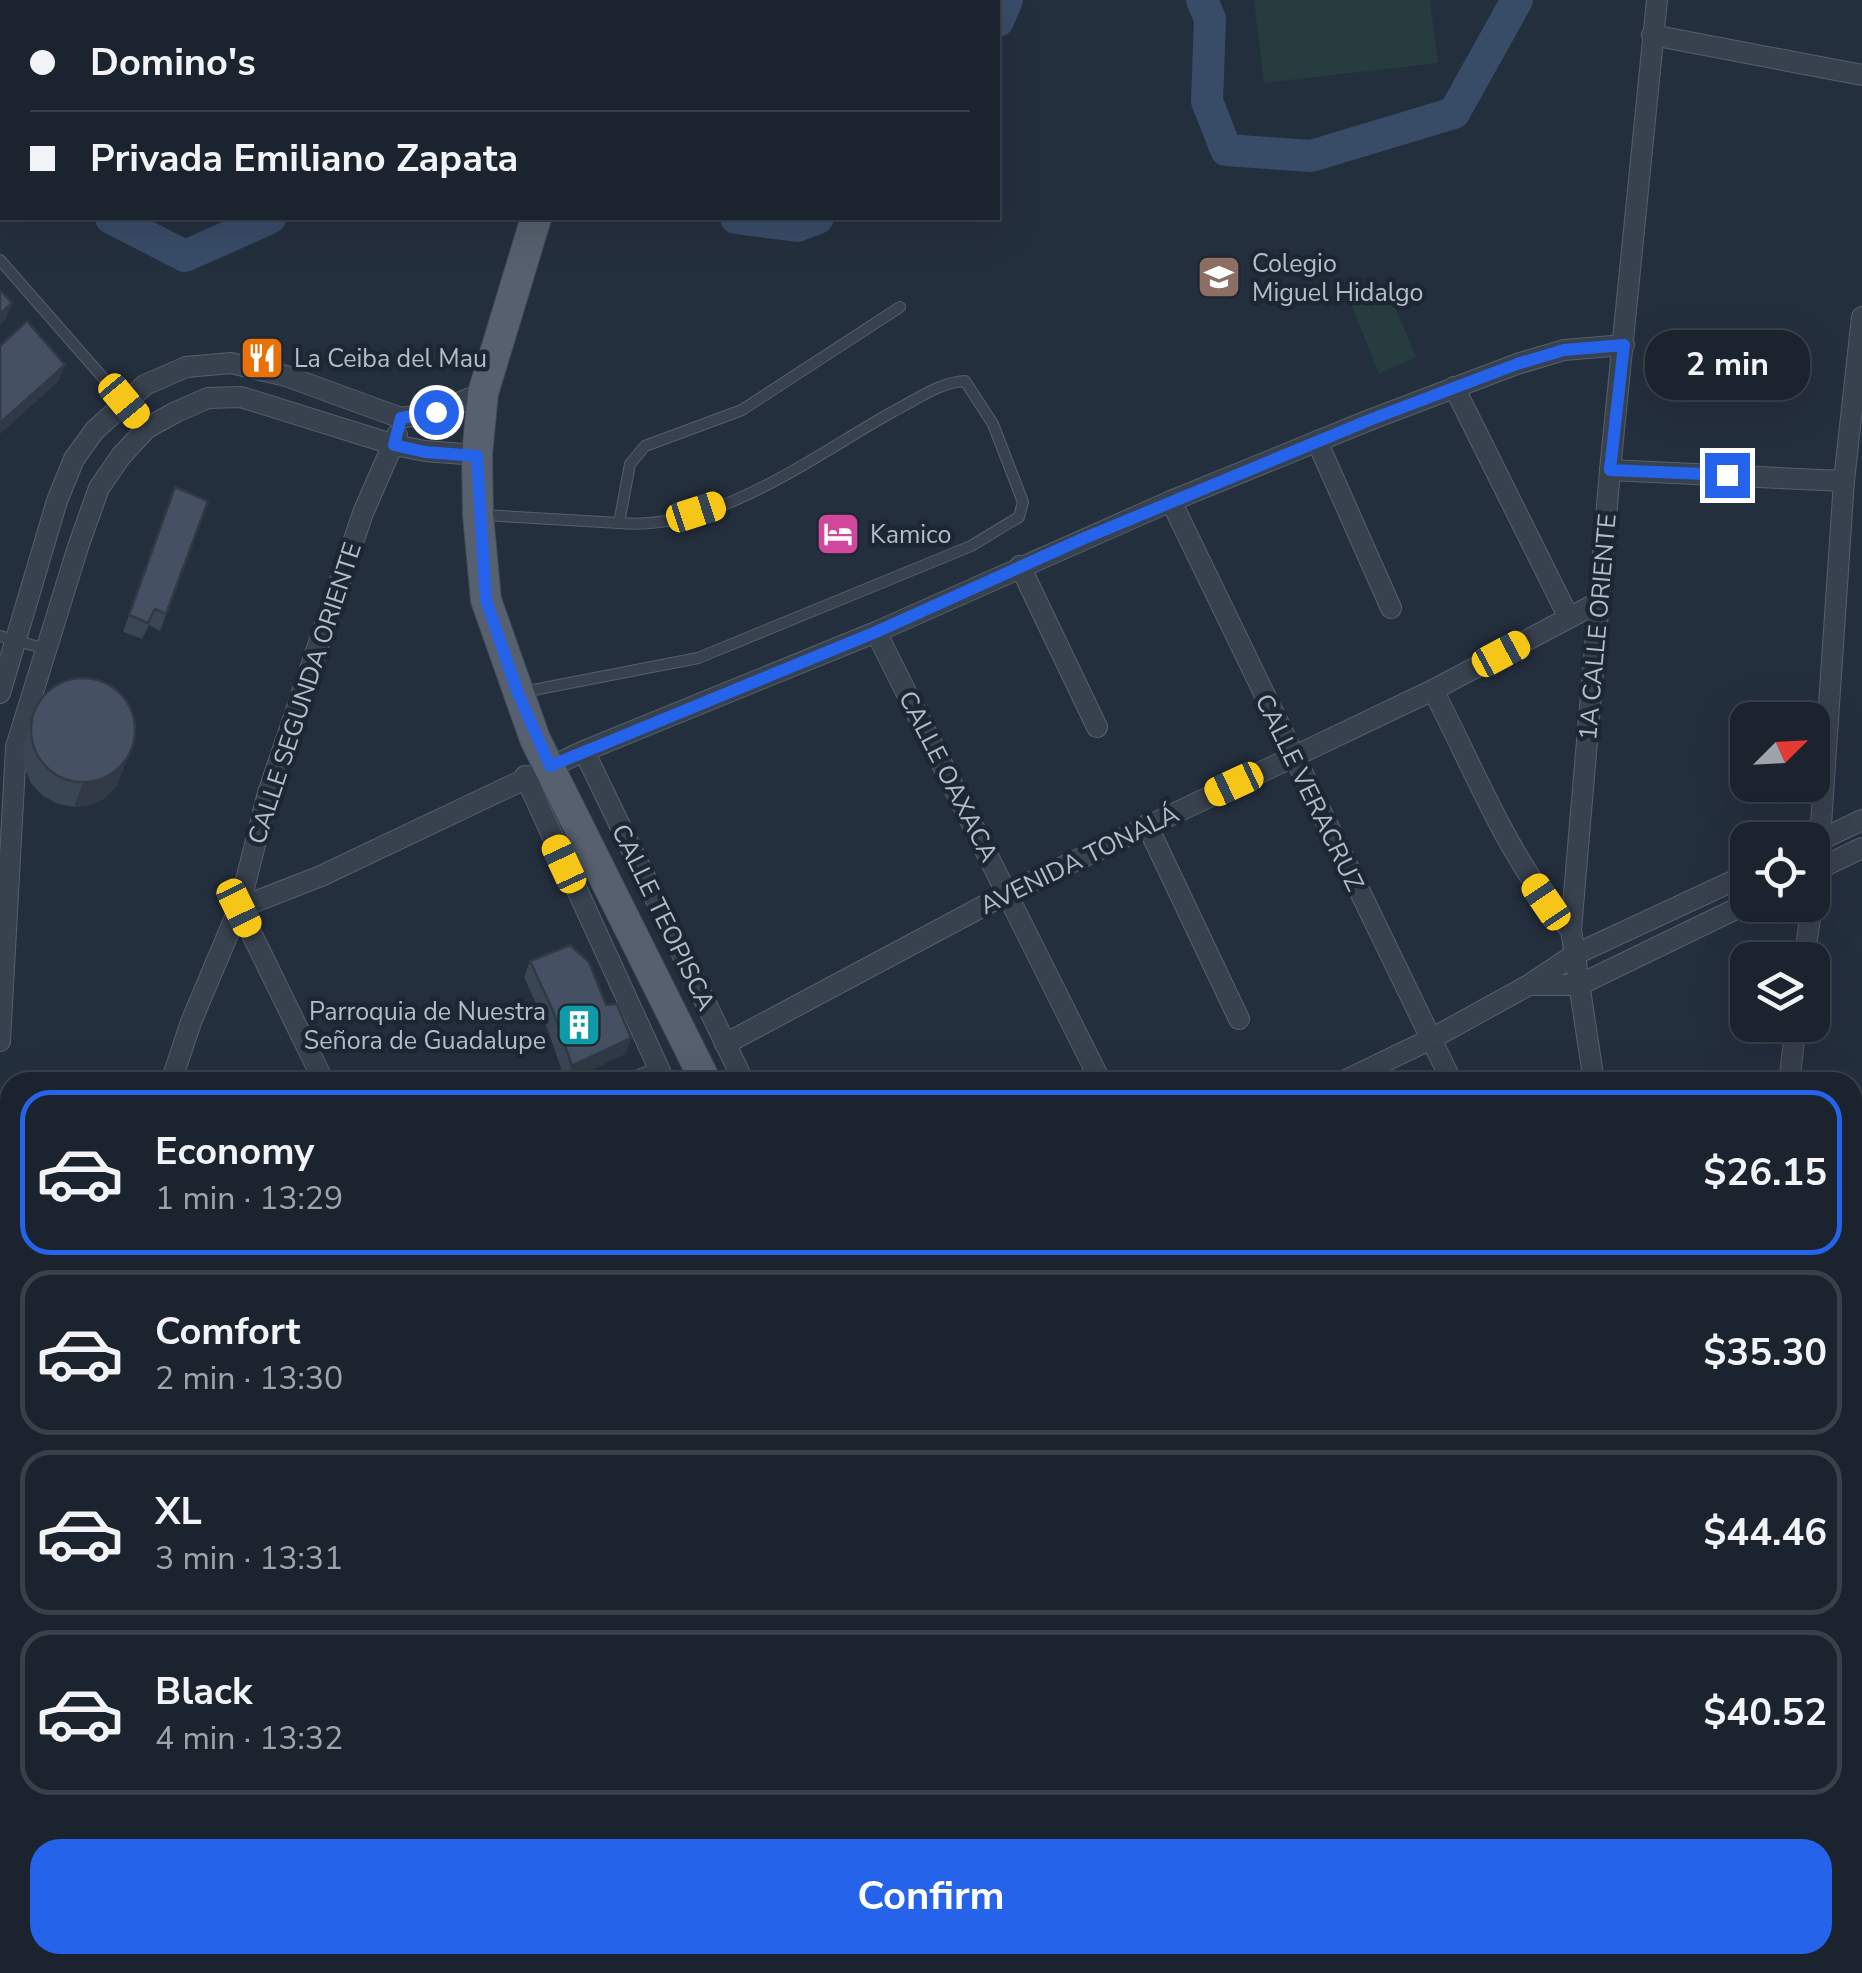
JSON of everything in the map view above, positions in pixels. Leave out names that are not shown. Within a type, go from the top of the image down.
[{"type":"main road","points":[[535,220],[483,393],[477,456],[486,600],[518,693],[537,771],[701,1072]]},
{"type":"street","name":"1A CALLE ORIENTE","points":[[1592,1072],[1571,930],[1610,470],[1657,0]]},
{"type":"street","points":[[1652,35],[1862,75]]},
{"type":"street","points":[[1818,822],[1844,481],[1862,317]]},
{"type":"street","points":[[319,1072],[239,908],[321,876],[537,771],[876,632],[1020,566],[1317,441],[1517,364],[1564,350],[1624,345]]},
{"type":"street","points":[[0,693],[8,639],[74,459],[94,430],[145,385],[186,367],[231,363],[286,376],[401,418],[436,412],[483,393]]},
{"type":"street","points":[[1454,388],[1569,618]]},
{"type":"street","points":[[0,1041],[8,747],[46,649],[99,488],[122,456],[147,428],[208,398],[241,397],[394,445],[477,456]]},
{"type":"street","name":"CALLE SEGUNDA ORIENTE","points":[[174,1072],[239,908],[268,792],[363,514],[394,445],[401,418]]},
{"type":"street","points":[[1317,441],[1391,608]]},
{"type":"street","points":[[1610,470],[1844,481]]},
{"type":"street","name":"CALLE VERACRUZ","points":[[1171,501],[1447,1072]]},
{"type":"street","points":[[47,537],[78,547]]},
{"type":"street","points":[[1020,566],[1097,727]]},
{"type":"street","name":"AVENIDA TONALÁ","points":[[725,1044],[1008,893],[1433,690],[1599,602]]},
{"type":"street","name":"CALLE OAXACA","points":[[876,632],[1097,1072]]},
{"type":"street","points":[[1433,690],[1524,870],[1571,930]]},
{"type":"street","name":"CALLE TEOPISCA","points":[[584,751],[739,1072]]},
{"type":"street","points":[[537,771],[660,1072]]},
{"type":"street","points":[[1830,835],[1862,820]]},
{"type":"street","points":[[1147,825],[1239,1019]]},
{"type":"street","points":[[1830,863],[1862,848]]},
{"type":"street","points":[[1363,1072],[1431,1040],[1574,955],[1730,882]]},
{"type":"street","points":[[1529,985],[1579,985],[1730,913]]},
{"type":"street","points":[[1790,1072],[1794,1042]]},
{"type":"lane","points":[[0,260],[147,428]]},
{"type":"lane","points":[[619,523],[630,464],[645,446],[742,410],[900,307]]},
{"type":"lane","points":[[478,515],[645,526],[670,521],[750,495],[946,384],[964,381],[993,424],[1024,502],[1020,517],[972,546],[698,658],[518,693]]},
{"type":"lane","points":[[8,639],[46,649]]},
{"type":"green space","points":[[1254,0],[1430,0],[1438,63],[1264,83]]},
{"type":"green space","points":[[1385,283],[1416,357],[1379,374],[1349,299]]},
{"type":"building","points":[[0,290],[12,303],[0,314]]},
{"type":"building","points":[[27,321],[65,365],[0,423],[0,346]]},
{"type":"building","points":[[175,487],[208,501],[166,614],[155,609],[148,623],[129,615]]},
{"type":"building","points":[[83,678],[103,682],[120,693],[131,710],[135,730],[131,750],[120,767],[103,778],[83,782],[63,778],[46,767],[35,750],[31,730],[35,710],[46,693],[63,682]]},
{"type":"building","name":"Parroquia de Nuestra Señora de Guadalupe","points":[[570,945],[589,962],[606,1005],[617,1004],[631,1038],[572,1066],[530,961]]},
{"type":"waterway","points":[[1000,16],[1007,0]]},
{"type":"waterway","points":[[1202,0],[1210,19],[1207,101],[1226,150],[1311,156],[1454,113],[1517,0]]},
{"type":"waterway","points":[[115,220],[185,256],[266,220]]},
{"type":"waterway","points":[[751,220],[797,226],[813,220]]},
{"type":"place","name":"Colegio Miguel Hidalgo","points":[[1219,277]]},
{"type":"place","name":"La Ceiba del Mau","points":[[262,358]]},
{"type":"place","name":"Kamico","points":[[838,534]]},
{"type":"place","name":"Parroquia de Nuestra Señora de Guadalupe","points":[[579,1025]]},
{"type":"route","points":[[436,412],[401,418],[394,445],[477,456],[486,600],[536,740],[550,766],[876,632],[955,594],[1317,441],[1517,364],[1564,350],[1624,345],[1610,470],[1727,475]]}]
